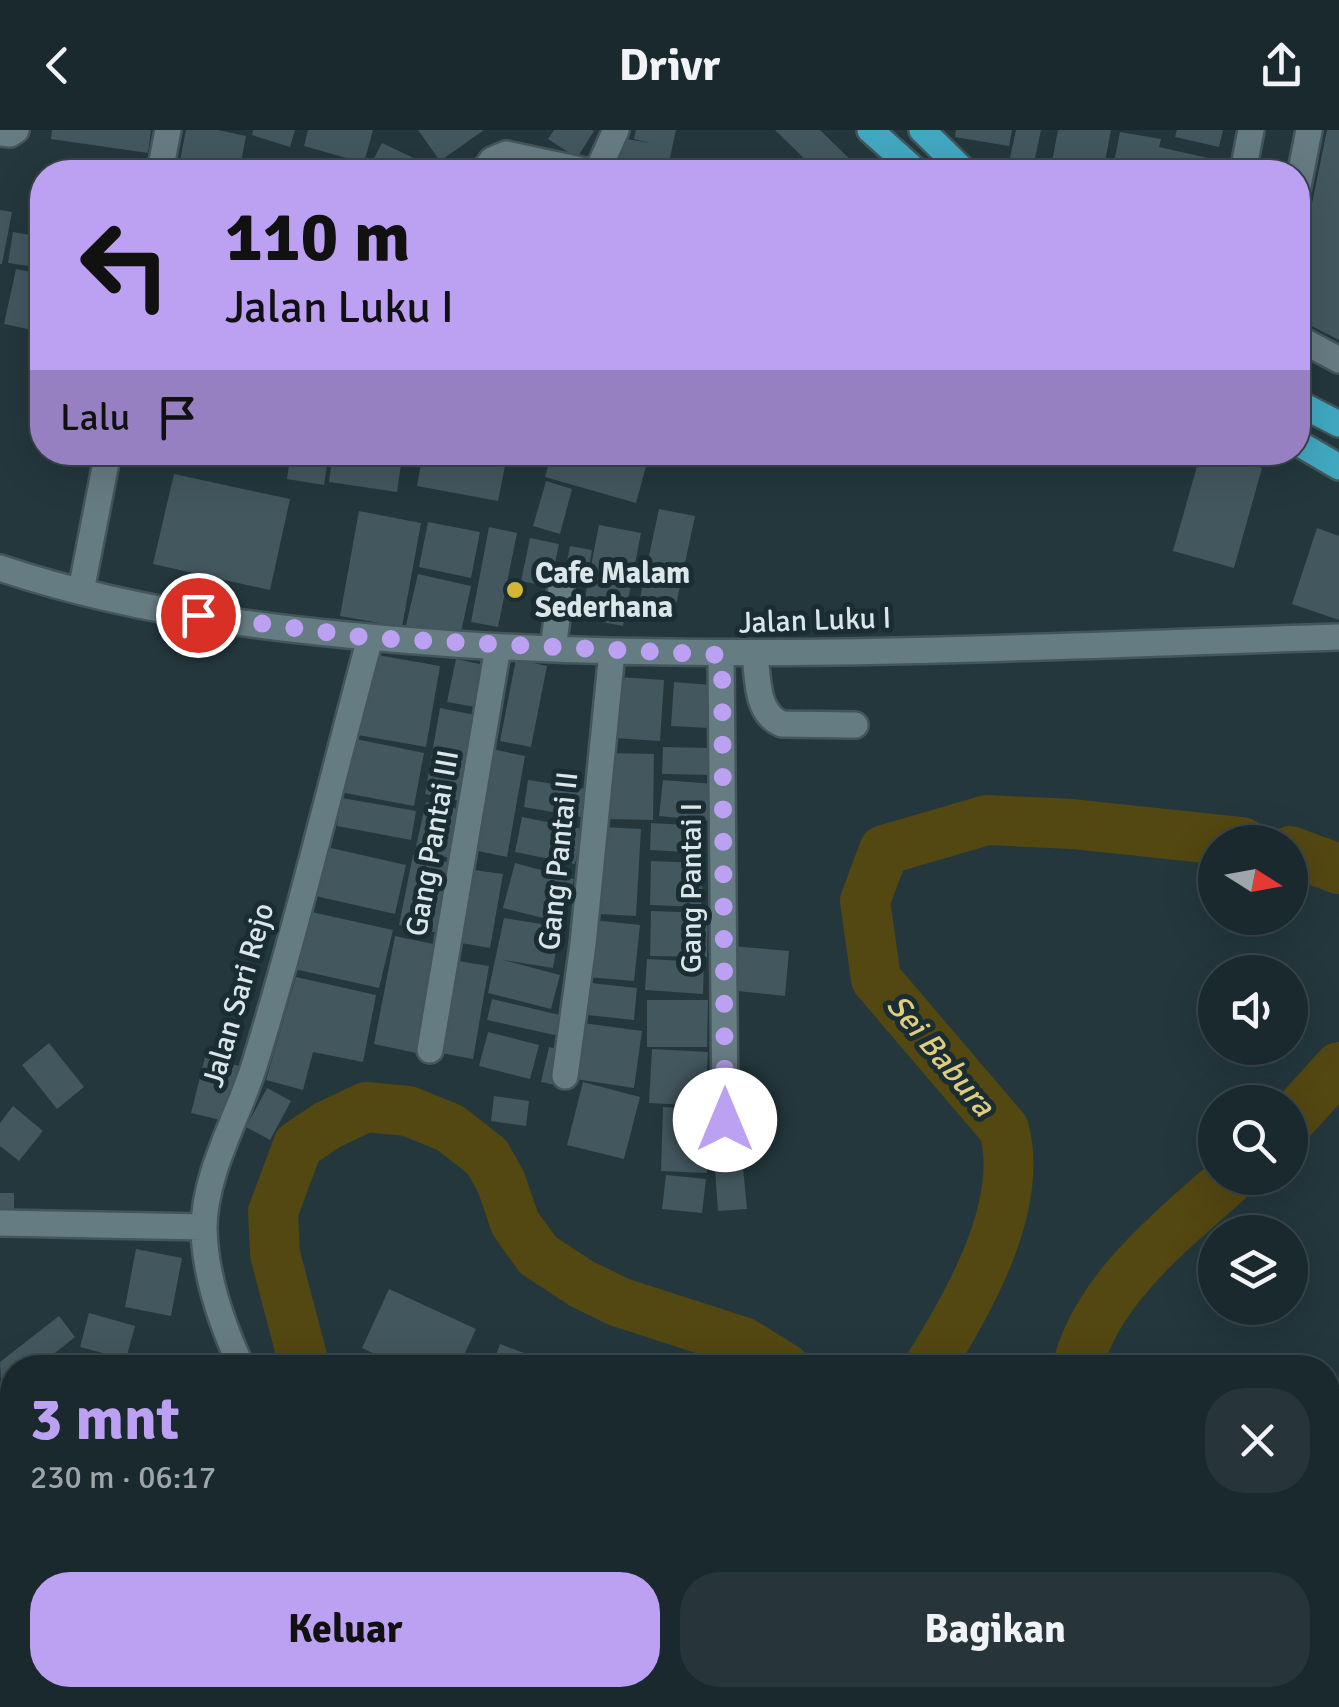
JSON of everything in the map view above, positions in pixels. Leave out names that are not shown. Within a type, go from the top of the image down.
[{"type":"main road","points":[[870,130],[904,160]]},
{"type":"main road","points":[[922,130],[953,160]]},
{"type":"main road","points":[[1310,409],[1339,424]]},
{"type":"main road","points":[[1310,449],[1339,467]]},
{"type":"street","points":[[0,132],[10,134],[16,130]]},
{"type":"street","points":[[162,160],[168,130]]},
{"type":"street","points":[[600,160],[616,130]]},
{"type":"street","points":[[1245,160],[1251,130]]},
{"type":"street","points":[[1303,160],[1309,130]]},
{"type":"street","points":[[492,160],[506,154],[535,160]]},
{"type":"street","points":[[1310,344],[1339,360]]},
{"type":"street","points":[[81,591],[105,465]]},
{"type":"street","name":"Jalan Luku I","points":[[0,568],[81,591],[251,624],[370,638],[612,652],[722,655],[1339,637]]},
{"type":"street","points":[[553,648],[561,588]]},
{"type":"street","name":"Jalan Sari Rejo","points":[[237,1355],[216,1301],[204,1227],[216,1168],[257,1058],[370,638]]},
{"type":"street","name":"Gang Pantai III","points":[[430,1050],[498,646]]},
{"type":"street","name":"Gang Pantai II","points":[[565,1076],[583,944],[612,652]]},
{"type":"street","points":[[755,654],[764,711],[771,720],[782,724],[855,725]]},
{"type":"street","name":"Gang Pantai I","points":[[722,655],[725,1120]]},
{"type":"street","points":[[0,1222],[204,1227]]},
{"type":"building","points":[[52,130],[151,130],[148,153],[51,139]]},
{"type":"building","points":[[186,130],[218,130],[246,136],[241,160],[180,160]]},
{"type":"building","points":[[253,130],[295,130],[290,147],[252,135]]},
{"type":"building","points":[[308,130],[373,130],[365,160],[304,146]]},
{"type":"building","points":[[418,130],[484,130],[441,160]]},
{"type":"building","points":[[554,130],[594,131],[577,158],[548,139]]},
{"type":"building","points":[[636,130],[676,130],[670,160],[617,157],[621,138],[650,143],[634,139]]},
{"type":"building","points":[[775,130],[820,130],[851,160],[806,160]]},
{"type":"building","points":[[956,130],[1012,130],[1009,146],[955,137]]},
{"type":"building","points":[[1016,130],[1041,130],[1035,160],[1010,160]]},
{"type":"building","points":[[1058,130],[1111,130],[1105,160],[1052,160]]},
{"type":"building","points":[[1177,130],[1223,130],[1219,147],[1175,137]]},
{"type":"building","points":[[1327,130],[1339,130],[1339,340],[1310,325],[1310,213]]},
{"type":"building","points":[[1120,132],[1161,139],[1159,147],[1217,160],[1114,160]]},
{"type":"building","points":[[382,143],[418,160],[373,160]]},
{"type":"building","points":[[0,210],[12,212],[2,264],[0,264]]},
{"type":"building","points":[[13,232],[30,235],[30,266],[8,263]]},
{"type":"building","points":[[16,269],[30,272],[30,329],[4,324]]},
{"type":"building","points":[[289,465],[327,465],[324,485],[287,479]]},
{"type":"building","points":[[331,465],[401,465],[397,492],[329,482]]},
{"type":"building","points":[[421,465],[505,465],[498,501],[417,486]]},
{"type":"building","points":[[548,465],[646,465],[636,503],[545,477]]},
{"type":"building","points":[[1197,465],[1262,468],[1234,568],[1173,551]]},
{"type":"building","points":[[174,474],[290,499],[270,590],[153,564]]},
{"type":"building","points":[[546,481],[572,489],[560,534],[533,526]]},
{"type":"building","points":[[659,509],[695,516],[673,619],[637,612]]},
{"type":"building","points":[[359,511],[421,523],[402,627],[340,616]]},
{"type":"building","points":[[428,522],[480,532],[471,578],[419,567]]},
{"type":"building","points":[[599,525],[641,533],[623,626],[581,618]]},
{"type":"building","points":[[489,527],[517,533],[498,627],[471,622]]},
{"type":"building","points":[[1317,528],[1339,536],[1339,620],[1292,604]]},
{"type":"building","points":[[530,538],[559,544],[550,587],[521,581]]},
{"type":"building","points":[[570,546],[592,550],[586,586],[563,582]]},
{"type":"building","points":[[418,574],[471,586],[460,637],[406,625]]},
{"type":"building","points":[[372,654],[440,666],[426,747],[358,735]]},
{"type":"building","points":[[456,659],[484,665],[475,707],[447,702]]},
{"type":"building","points":[[516,659],[547,666],[531,747],[500,741]]},
{"type":"building","points":[[618,677],[664,680],[660,741],[615,738]]},
{"type":"building","points":[[674,682],[711,685],[709,728],[671,726]]},
{"type":"building","points":[[440,708],[480,716],[465,802],[425,794]]},
{"type":"building","points":[[351,738],[424,753],[414,806],[340,792]]},
{"type":"building","points":[[663,747],[712,748],[711,775],[662,774]]},
{"type":"building","points":[[492,749],[525,756],[507,857],[473,850]]},
{"type":"building","points":[[609,753],[654,754],[653,820],[608,819]]},
{"type":"building","points":[[528,780],[586,789],[581,817],[524,807]]},
{"type":"building","points":[[663,780],[714,784],[711,821],[659,816]]},
{"type":"building","points":[[342,798],[416,811],[411,840],[337,826]]},
{"type":"building","points":[[426,802],[462,810],[451,858],[415,851]]},
{"type":"building","points":[[522,817],[582,829],[575,864],[515,852]]},
{"type":"building","points":[[651,823],[705,826],[704,853],[650,850]]},
{"type":"building","points":[[603,827],[641,829],[636,916],[598,914]]},
{"type":"building","points":[[322,846],[406,865],[395,914],[311,895]]},
{"type":"building","points":[[413,855],[452,863],[439,933],[399,925]]},
{"type":"building","points":[[651,861],[703,863],[701,907],[650,905]]},
{"type":"building","points":[[515,863],[574,879],[563,923],[503,908]]},
{"type":"building","points":[[474,870],[503,874],[490,948],[461,943]]},
{"type":"building","points":[[307,911],[393,930],[379,988],[294,969]]},
{"type":"building","points":[[651,911],[708,913],[707,957],[650,956]]},
{"type":"building","points":[[504,918],[560,927],[553,968],[503,960],[560,975],[551,1009],[488,993]]},
{"type":"building","points":[[593,920],[640,925],[634,981],[587,977]]},
{"type":"building","points":[[395,936],[438,945],[416,1053],[374,1044]]},
{"type":"building","points":[[731,946],[789,951],[785,996],[727,990]]},
{"type":"building","points":[[647,959],[704,962],[703,994],[645,990]]},
{"type":"building","points":[[458,961],[489,966],[473,1059],[441,1053]]},
{"type":"building","points":[[296,977],[376,995],[363,1062],[313,1052],[303,1090],[266,1080]]},
{"type":"building","points":[[582,982],[637,988],[634,1020],[578,1014]]},
{"type":"building","points":[[492,999],[564,1016],[559,1036],[487,1020]]},
{"type":"building","points":[[647,1000],[708,1000],[707,1047],[647,1047]]},
{"type":"building","points":[[583,1023],[642,1031],[634,1088],[575,1079]]},
{"type":"building","points":[[488,1032],[539,1045],[530,1079],[479,1066]]},
{"type":"building","points":[[49,1043],[84,1087],[57,1109],[22,1065]]},
{"type":"building","points":[[549,1047],[563,1050],[555,1085],[541,1082]]},
{"type":"building","points":[[652,1049],[708,1052],[705,1106],[649,1103]]},
{"type":"building","points":[[205,1057],[239,1066],[225,1121],[191,1113]]},
{"type":"building","points":[[583,1082],[640,1097],[624,1159],[567,1145]]},
{"type":"building","points":[[267,1088],[291,1101],[270,1140],[246,1127]]},
{"type":"building","points":[[494,1096],[529,1101],[526,1126],[491,1121]]},
{"type":"building","points":[[13,1106],[43,1131],[19,1161],[0,1146],[0,1123]]},
{"type":"building","points":[[663,1107],[710,1109],[707,1173],[661,1171]]},
{"type":"building","points":[[743,1167],[747,1209],[718,1211],[715,1169]]},
{"type":"building","points":[[666,1175],[706,1179],[702,1213],[662,1209]]},
{"type":"building","points":[[0,1193],[14,1193],[14,1216],[0,1215]]},
{"type":"building","points":[[136,1249],[182,1258],[171,1316],[125,1307]]},
{"type":"building","points":[[389,1289],[476,1329],[464,1355],[377,1355],[362,1348]]},
{"type":"building","points":[[89,1313],[135,1326],[127,1355],[80,1347]]},
{"type":"building","points":[[59,1316],[75,1337],[52,1355],[9,1355]]},
{"type":"building","points":[[500,1344],[530,1355],[496,1355]]},
{"type":"waterway","name":"Sei Babura","points":[[936,1355],[989,1253],[1007,1190],[1008,1159],[1004,1129],[876,979],[865,901],[884,850],[987,820],[1198,837]]},
{"type":"waterway","name":"Sei Babura","points":[[1308,858],[1339,869]]},
{"type":"waterway","name":"Sei Babura","points":[[1308,1101],[1339,1067]]},
{"type":"waterway","name":"Sei Babura","points":[[302,1355],[275,1254],[273,1212],[298,1145],[366,1107],[408,1111],[450,1128],[487,1157],[501,1182],[515,1223],[538,1255],[582,1284],[619,1302],[743,1342],[764,1355]]},
{"type":"waterway","name":"Sei Babura","points":[[1081,1355],[1101,1312],[1119,1286],[1212,1195]]},
{"type":"place","name":"Cafe Malam Sederhana","points":[[515,590]]},
{"type":"route","points":[[198,615],[370,638],[722,655],[725,1120]]}]
